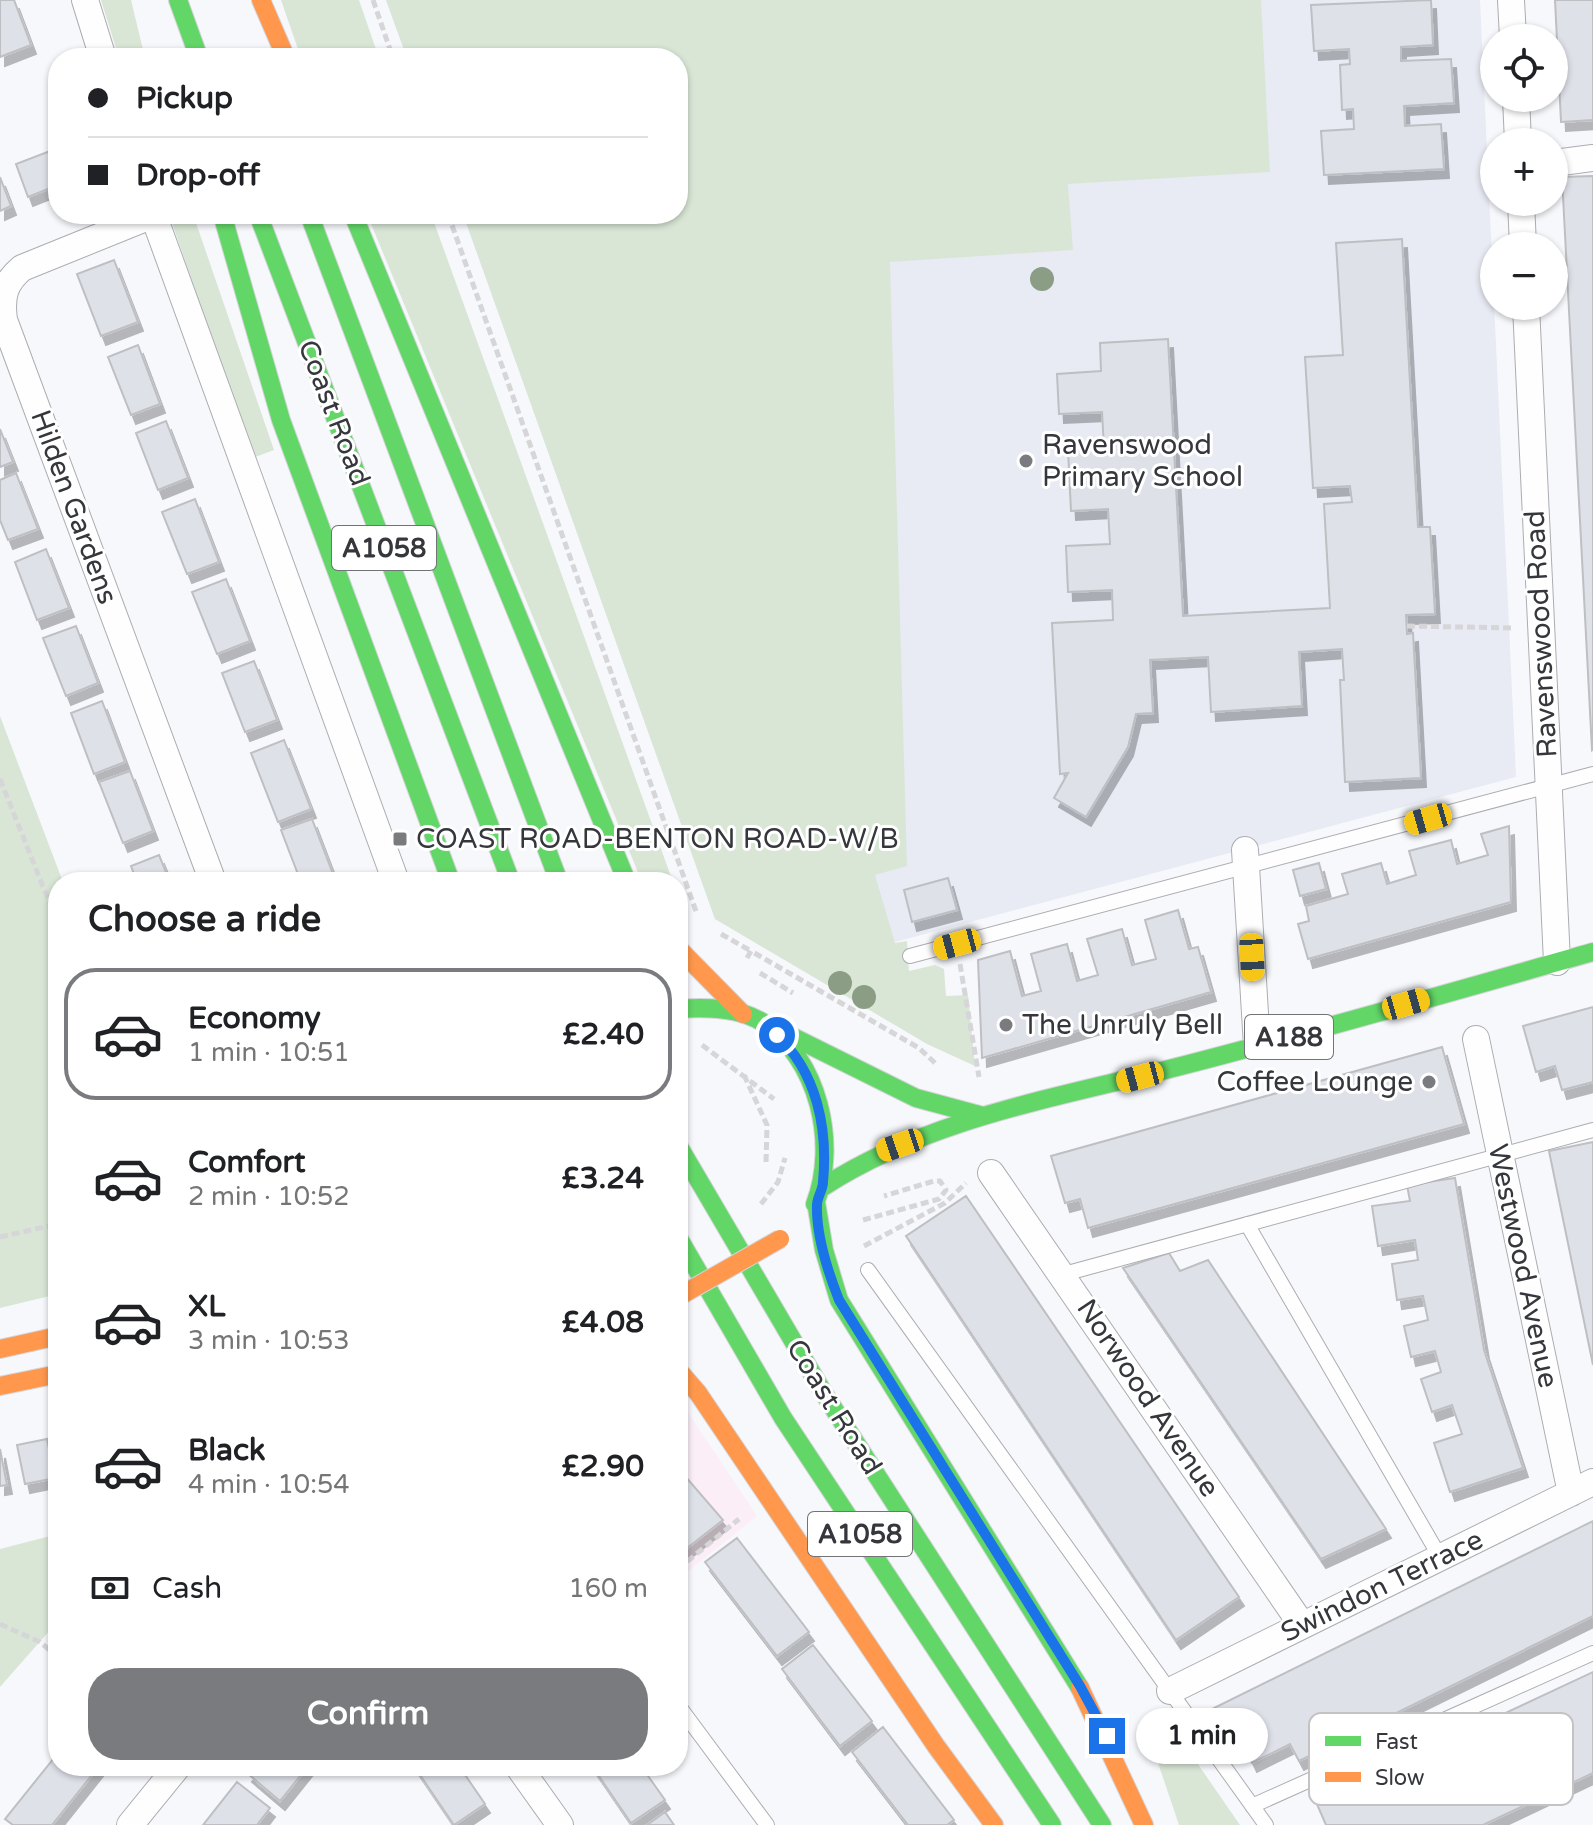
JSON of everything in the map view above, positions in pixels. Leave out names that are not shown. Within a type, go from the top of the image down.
[{"type":"main road","points":[[160,0],[173,44]]},
{"type":"main road","points":[[178,0],[195,48]]},
{"type":"main road","points":[[261,0],[282,48]]},
{"type":"main road","points":[[225,224],[281,420],[447,872]]},
{"type":"main road","name":"Coast Road","points":[[262,224],[507,872]]},
{"type":"main road","name":"Coast Road","points":[[313,224],[555,872]]},
{"type":"main road","points":[[357,224],[421,373],[623,872]]},
{"type":"main road","name":"A188","points":[[820,1194],[868,1156],[988,1116],[1257,1046],[1593,952]]},
{"type":"main road","points":[[688,958],[743,1014]]},
{"type":"main road","points":[[688,1008],[709,1007],[743,1014],[764,1023],[789,1047],[810,1080],[821,1117],[825,1150],[820,1194],[830,1278],[839,1300],[1080,1686],[1120,1761],[1144,1825]]},
{"type":"main road","name":"A188","points":[[764,1023],[916,1098],[988,1116]]},
{"type":"main road","name":"Coast Road","points":[[688,1162],[823,1392],[1102,1825]]},
{"type":"main road","points":[[688,1291],[799,1225],[820,1194]]},
{"type":"main road","name":"Coast Road","points":[[688,1254],[783,1418],[1052,1825]]},
{"type":"main road","points":[[0,1349],[48,1338]]},
{"type":"main road","points":[[0,1386],[48,1376]]},
{"type":"main road","points":[[688,1382],[936,1746],[994,1825]]},
{"type":"street","points":[[85,0],[100,48]]},
{"type":"street","points":[[1511,0],[1512,24]]},
{"type":"street","points":[[1568,161],[1593,158]]},
{"type":"street","name":"Hilden Gardens","points":[[129,224],[22,268],[7,285],[2,306],[4,320],[209,872]]},
{"type":"street","points":[[157,224],[392,872]]},
{"type":"street","name":"Ravenswood Road","points":[[1527,320],[1557,962]]},
{"type":"street","points":[[1246,859],[1257,1046]]},
{"type":"street","name":"Westwood Avenue","points":[[1476,1039],[1582,1487]]},
{"type":"street","name":"Norwood Avenue","points":[[991,1173],[1064,1274],[1302,1625]]},
{"type":"street","name":"Swindon Terrace","points":[[1170,1691],[1582,1487]]},
{"type":"street","points":[[130,1825],[170,1776]]},
{"type":"street","points":[[525,1776],[560,1825]]},
{"type":"lane","points":[[910,956],[1246,859],[1593,774]]},
{"type":"lane","points":[[1064,1274],[1593,1130]]},
{"type":"lane","points":[[1247,1224],[1440,1557]]},
{"type":"lane","points":[[868,1270],[1266,1825]]},
{"type":"lane","points":[[1459,1713],[1593,1653]]},
{"type":"lane","points":[[688,1718],[767,1825]]},
{"type":"lane","points":[[1252,1806],[1309,1780]]},
{"type":"path","points":[[373,0],[390,48]]},
{"type":"path","points":[[452,224],[680,872]]},
{"type":"path","points":[[1407,626],[1541,628]]},
{"type":"path","points":[[0,779],[48,899]]},
{"type":"path","points":[[688,894],[702,924]]},
{"type":"path","points":[[714,931],[919,1048],[941,1069]]},
{"type":"path","points":[[957,944],[988,1116]]},
{"type":"path","points":[[751,951],[744,960],[807,1001]]},
{"type":"path","points":[[698,1042],[777,1103]]},
{"type":"path","points":[[743,1074],[767,1125],[766,1164]]},
{"type":"path","points":[[760,1205],[778,1182],[785,1151]]},
{"type":"path","points":[[858,1249],[945,1203],[969,1180],[991,1173]]},
{"type":"path","points":[[863,1220],[939,1199],[946,1190],[940,1181],[934,1181],[869,1201]]},
{"type":"path","points":[[0,1237],[48,1226]]},
{"type":"path","points":[[688,1561],[744,1515]]},
{"type":"path","points":[[0,1624],[48,1649]]},
{"type":"shaded area","name":"Ravenswood Primary School","points":[[386,0],[1480,0],[1480,112],[1485,112],[1486,128],[1480,128],[1480,216],[1490,216],[1491,232],[1480,232],[1480,320],[1495,320],[1516,777],[801,967],[715,919],[467,224],[688,224],[688,48],[403,48]]},
{"type":"shaded area","points":[[688,1413],[757,1516],[688,1571]]},
{"type":"green space","points":[[101,0],[131,0],[143,48],[116,48]]},
{"type":"green space","points":[[281,0],[359,0],[376,48],[298,48]]},
{"type":"green space","points":[[386,0],[1261,0],[1270,172],[1068,184],[1073,250],[890,262],[907,866],[875,875],[895,943],[907,941],[909,971],[935,965],[944,969],[946,996],[968,995],[975,1066],[927,1044],[715,919],[467,224],[688,224],[688,48],[403,48]]},
{"type":"green space","points":[[172,224],[196,224],[274,450],[253,458]]},
{"type":"green space","points":[[371,224],[435,224],[669,872],[638,872]]},
{"type":"green space","points":[[0,716],[59,872],[48,872],[48,1296],[0,1308]]},
{"type":"green space","points":[[48,1537],[48,1632],[0,1687],[0,1549]]},
{"type":"green space","points":[[1164,1715],[1240,1825],[1179,1825],[1150,1739]]},
{"type":"building","points":[[0,0],[14,0],[31,45],[0,57]]},
{"type":"building","points":[[1431,0],[1433,45],[1401,47],[1401,61],[1451,59],[1454,103],[1404,106],[1405,126],[1441,124],[1444,169],[1324,175],[1321,131],[1354,129],[1353,109],[1342,110],[1340,65],[1350,64],[1349,49],[1314,51],[1311,5]]},
{"type":"building","points":[[1555,0],[1593,0],[1593,120],[1561,122],[1561,112],[1568,112],[1568,24],[1556,24]]},
{"type":"building","points":[[48,152],[48,189],[28,197],[16,164]]},
{"type":"building","points":[[1593,176],[1592,750],[1568,292],[1568,232],[1565,232],[1564,216],[1568,216],[1568,177]]},
{"type":"building","points":[[0,177],[11,206],[0,211]]},
{"type":"building","points":[[1402,239],[1418,527],[1430,527],[1435,614],[1406,615],[1407,634],[1413,633],[1421,778],[1345,782],[1340,680],[1344,680],[1342,649],[1299,652],[1302,706],[1211,712],[1208,657],[1150,660],[1153,713],[1136,714],[1128,747],[1086,817],[1054,798],[1068,773],[1060,774],[1052,623],[1113,620],[1112,590],[1068,592],[1066,546],[1110,544],[1108,509],[1071,511],[1068,450],[1104,448],[1102,412],[1059,414],[1057,374],[1101,371],[1100,343],[1168,339],[1183,616],[1330,608],[1324,504],[1352,502],[1350,486],[1313,488],[1305,357],[1343,355],[1336,243]]},
{"type":"building","points":[[114,260],[138,322],[101,336],[77,274]]},
{"type":"building","points":[[138,345],[160,404],[131,415],[108,357]]},
{"type":"building","points":[[166,421],[188,478],[158,490],[136,433]]},
{"type":"building","points":[[0,429],[13,462],[0,467]]},
{"type":"building","points":[[16,473],[38,529],[8,540],[0,520],[0,480]]},
{"type":"building","points":[[195,499],[219,562],[187,574],[162,512]]},
{"type":"building","points":[[46,549],[69,608],[37,620],[15,562]]},
{"type":"building","points":[[226,579],[250,641],[217,654],[192,592]]},
{"type":"building","points":[[76,626],[98,683],[66,696],[43,638]]},
{"type":"building","points":[[254,661],[277,720],[245,732],[222,673]]},
{"type":"building","points":[[102,701],[125,762],[94,774],[71,713]]},
{"type":"building","points":[[284,740],[311,809],[278,822],[251,753]]},
{"type":"building","points":[[130,771],[153,831],[123,843],[99,782]]},
{"type":"building","points":[[312,819],[332,872],[297,872],[281,830]]},
{"type":"building","points":[[1509,826],[1511,902],[1308,959],[1298,924],[1309,921],[1306,906],[1348,894],[1342,874],[1381,863],[1387,884],[1416,875],[1409,851],[1451,840],[1457,864],[1488,855],[1481,834]]},
{"type":"building","points":[[159,855],[166,872],[133,872],[131,866]]},
{"type":"building","points":[[1319,863],[1326,889],[1300,896],[1293,870]]},
{"type":"building","points":[[948,878],[957,910],[912,922],[904,890]]},
{"type":"building","points":[[1178,910],[1189,949],[1198,947],[1211,992],[982,1058],[978,960],[1010,951],[1022,996],[1041,991],[1031,954],[1067,944],[1077,981],[1098,975],[1087,939],[1122,929],[1132,965],[1156,959],[1145,920]]},
{"type":"building","points":[[1593,1007],[1593,1082],[1562,1090],[1555,1066],[1536,1072],[1523,1026]]},
{"type":"building","points":[[1442,1047],[1464,1124],[1088,1228],[1080,1199],[1065,1203],[1051,1156]]},
{"type":"building","points":[[1593,1142],[1593,1365],[1549,1151]]},
{"type":"building","points":[[1455,1178],[1484,1350],[1523,1468],[1450,1492],[1434,1443],[1462,1434],[1452,1405],[1432,1412],[1421,1379],[1441,1372],[1435,1351],[1411,1357],[1404,1326],[1428,1320],[1423,1296],[1397,1300],[1392,1264],[1418,1260],[1415,1240],[1378,1246],[1372,1206],[1410,1201],[1407,1185]]},
{"type":"building","points":[[966,1196],[1239,1597],[1176,1640],[906,1236]]},
{"type":"building","points":[[1169,1253],[1180,1271],[1208,1260],[1386,1529],[1321,1559],[1123,1268]]},
{"type":"building","points":[[47,1439],[48,1479],[25,1484],[17,1445]]},
{"type":"building","points":[[0,1449],[7,1485],[0,1486]]},
{"type":"building","points":[[688,1480],[723,1520],[688,1547]]},
{"type":"building","points":[[1593,1521],[1593,1616],[1396,1713],[1309,1713],[1309,1756],[1299,1761],[1290,1744],[1252,1763],[1243,1744],[1230,1750],[1210,1710]]},
{"type":"building","points":[[737,1538],[809,1632],[777,1656],[705,1562]]},
{"type":"building","points":[[813,1645],[872,1721],[840,1746],[782,1669]]},
{"type":"building","points":[[1593,1672],[1593,1773],[1573,1782],[1573,1713],[1506,1713]]},
{"type":"building","points":[[883,1727],[954,1820],[947,1825],[908,1825],[852,1752]]},
{"type":"building","points":[[48,1765],[48,1776],[91,1776],[52,1825],[13,1825],[5,1819]]},
{"type":"building","points":[[251,1776],[300,1776],[280,1801]]},
{"type":"building","points":[[421,1776],[466,1776],[485,1804],[454,1825]]},
{"type":"building","points":[[599,1776],[648,1776],[665,1800],[631,1823]]},
{"type":"building","points":[[237,1782],[270,1808],[257,1825],[203,1825]]},
{"type":"building","points":[[1317,1805],[1525,1805],[1483,1825],[1326,1825]]},
{"type":"building","points":[[665,1812],[674,1825],[647,1825]]},
{"type":"traffic: fast","points":[[178,0],[195,48]]},
{"type":"traffic: fast","points":[[225,224],[281,420],[447,872]]},
{"type":"traffic: fast","points":[[262,224],[507,872]]},
{"type":"traffic: fast","points":[[313,224],[555,872]]},
{"type":"traffic: fast","points":[[357,224],[623,872]]},
{"type":"traffic: fast","points":[[823,1187],[864,1163],[906,1144],[995,1113],[1282,1039],[1593,952]]},
{"type":"traffic: fast","points":[[688,1009],[721,1009],[753,1017],[782,1038],[798,1057],[810,1080],[823,1130],[822,1180],[815,1204]]},
{"type":"traffic: fast","points":[[775,1028],[916,1098],[983,1116]]},
{"type":"traffic: fast","points":[[688,1162],[823,1392],[1102,1825]]},
{"type":"traffic: fast","points":[[816,1202],[824,1250],[839,1300],[1080,1688]]},
{"type":"traffic: fast","points":[[688,1254],[783,1418],[1052,1825]]},
{"type":"traffic: slow","points":[[261,0],[282,48]]},
{"type":"traffic: slow","points":[[688,958],[743,1014]]},
{"type":"traffic: slow","points":[[688,1291],[780,1239]]},
{"type":"traffic: slow","points":[[0,1349],[48,1338]]},
{"type":"traffic: slow","points":[[0,1386],[48,1376]]},
{"type":"traffic: slow","points":[[688,1382],[936,1746],[994,1825]]},
{"type":"traffic: slow","points":[[1080,1688],[1144,1825]]},
{"type":"place","name":"Ravenswood Primary School","points":[[1026,461]]},
{"type":"place","name":"COAST ROAD-BENTON ROAD-W/B","points":[[400,839]]},
{"type":"place","name":"The Unruly Bell","points":[[1006,1025]]},
{"type":"place","name":"Coffee Lounge","points":[[1429,1082]]},
{"type":"route","points":[[777,1035],[789,1047],[810,1080],[821,1117],[825,1150],[823,1187],[816,1202],[830,1278],[839,1300],[856,1332],[1080,1686],[1107,1736]]}]
